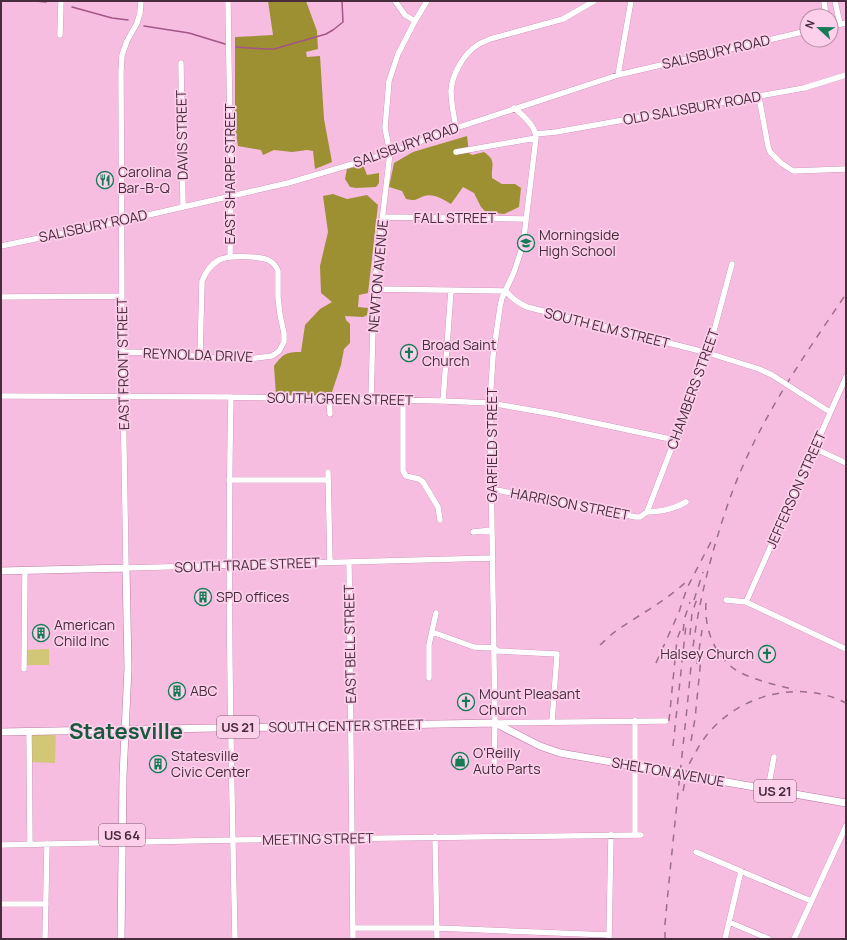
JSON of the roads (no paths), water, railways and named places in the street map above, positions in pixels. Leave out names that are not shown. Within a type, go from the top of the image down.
[{"type":"main road","name":"SOUTH TRADE STREET","points":[[1,571],[126,568]]},
{"type":"main road","name":"EAST FRONT STREET","points":[[126,568],[128,668],[126,731]]},
{"type":"main road","name":"SOUTH CENTER STREET","points":[[1,732],[126,731],[232,727],[495,723]]},
{"type":"main road","name":"SHELTON AVENUE","points":[[495,723],[540,746],[560,753],[846,803]]},
{"type":"main road","name":"US 64","points":[[122,939],[122,842],[126,731]]},
{"type":"street","points":[[60,35],[61,1]]},
{"type":"street","name":"EAST FRONT STREET","points":[[126,568],[122,296],[122,55],[127,41],[137,23],[141,1]]},
{"type":"street","name":"EAST SHARPE STREET","points":[[200,356],[202,281],[206,272],[212,265],[220,260],[230,257],[231,197],[228,1]]},
{"type":"street","points":[[394,1],[405,15],[415,21]]},
{"type":"street","name":"NEWTON AVENUE","points":[[371,400],[374,289],[390,153],[385,128],[389,81],[398,54],[427,1]]},
{"type":"street","points":[[456,128],[452,101],[453,80],[469,52],[479,44],[490,39],[563,19],[594,1]]},
{"type":"street","points":[[618,75],[631,1]]},
{"type":"street","points":[[835,1],[843,23]]},
{"type":"street","name":"SALISBURY ROAD","points":[[1,246],[122,221],[288,183],[390,153],[514,108],[618,75],[799,33]]},
{"type":"street","name":"DAVIS STREET","points":[[181,62],[183,207]]},
{"type":"street","name":"OLD SALISBURY ROAD","points":[[456,152],[556,132],[760,97],[804,88],[846,76]]},
{"type":"street","points":[[760,97],[768,146],[770,152],[781,163],[793,171],[846,169]]},
{"type":"street","points":[[514,108],[524,115],[536,136]]},
{"type":"street","name":"GARFIELD STREET","points":[[494,765],[495,723],[490,403],[500,307],[502,298],[521,253],[536,136]]},
{"type":"street","name":"FALL STREET","points":[[383,218],[526,219]]},
{"type":"street","name":"REYNOLDA DRIVE","points":[[123,352],[163,353],[224,359],[248,359],[272,356],[279,351],[284,342],[284,333],[278,296],[279,278],[275,265],[269,260],[263,258],[230,257]]},
{"type":"street","name":"CHAMBERS STREET","points":[[647,512],[708,353],[732,264]]},
{"type":"street","points":[[374,289],[506,291]]},
{"type":"street","points":[[444,401],[450,290]]},
{"type":"street","name":"SOUTH ELM STREET","points":[[506,291],[519,304],[527,307],[708,353],[759,369],[772,375],[830,412]]},
{"type":"street","points":[[1,297],[122,296]]},
{"type":"street","name":"JEFFERSON STREET","points":[[746,602],[846,377]]},
{"type":"street","name":"SOUTH GREEN STREET","points":[[1,396],[404,400],[490,403],[553,414],[675,440]]},
{"type":"street","points":[[231,398],[229,565],[235,939]]},
{"type":"street","points":[[329,399],[330,414]]},
{"type":"street","points":[[404,400],[403,471],[406,476],[419,479],[423,482],[438,507],[440,520]]},
{"type":"street","points":[[814,448],[846,462]]},
{"type":"street","points":[[328,472],[330,562]]},
{"type":"street","points":[[229,480],[328,480]]},
{"type":"street","name":"HARRISON STREET","points":[[491,489],[636,517],[640,517],[647,512],[658,512],[677,507],[686,502]]},
{"type":"street","points":[[473,532],[492,530]]},
{"type":"street","name":"SOUTH TRADE STREET","points":[[126,568],[492,558]]},
{"type":"street","name":"EAST BELL STREET","points":[[350,562],[353,939]]},
{"type":"street","points":[[24,669],[25,571]]},
{"type":"street","points":[[726,600],[746,602],[846,649]]},
{"type":"street","points":[[429,678],[429,645],[436,613]]},
{"type":"street","points":[[432,632],[474,647],[494,648],[498,651],[557,654],[552,722]]},
{"type":"street","points":[[635,721],[635,766]]},
{"type":"street","name":"SOUTH CENTER STREET","points":[[495,723],[666,721]]},
{"type":"street","points":[[30,732],[30,845]]},
{"type":"street","points":[[768,789],[774,757]]},
{"type":"street","name":"MEETING STREET","points":[[1,845],[352,838],[638,835],[635,766]]},
{"type":"street","points":[[794,939],[846,826]]},
{"type":"street","points":[[353,928],[437,928],[609,937],[610,835]]},
{"type":"street","points":[[436,837],[437,939]]},
{"type":"street","points":[[45,939],[47,844]]},
{"type":"street","points":[[696,852],[811,901]]},
{"type":"street","points":[[724,939],[741,871]]},
{"type":"street","points":[[1,904],[46,904]]},
{"type":"street","points":[[729,922],[769,939]]},
{"type":"waterway","points":[[35,1],[46,2]]},
{"type":"waterway","points":[[236,47],[274,49],[326,34],[343,22],[342,1]]},
{"type":"waterway","points":[[72,7],[112,18],[128,20]]},
{"type":"waterway","points":[[144,26],[189,33],[225,44]]},
{"type":"railway","points":[[665,939],[667,900],[693,647],[703,591],[718,534],[730,498],[753,444],[797,367],[846,294]]},
{"type":"railway","points":[[656,663],[679,612],[687,588],[713,538]]},
{"type":"railway","points":[[694,600],[703,572]]},
{"type":"railway","points":[[600,645],[614,633],[681,587],[689,579]]},
{"type":"railway","points":[[690,635],[692,613],[698,596]]},
{"type":"railway","points":[[683,631],[685,617],[690,602]]},
{"type":"railway","points":[[706,603],[709,633],[717,651],[723,659],[739,672],[753,678],[796,690]]},
{"type":"railway","points":[[669,721],[677,639],[683,624]]},
{"type":"railway","points":[[673,746],[686,625]]},
{"type":"railway","points":[[697,664],[702,630]]},
{"type":"railway","points":[[691,741],[695,719],[701,658]]},
{"type":"railway","points":[[683,791],[688,767],[698,748],[710,731],[726,716],[743,705],[763,697],[784,692],[805,692],[826,695],[846,703]]},
{"type":"place","name":"Carolina Bar-B-Q","points":[[105,180]]},
{"type":"place","name":"Morningside High School","points":[[526,243]]},
{"type":"place","name":"Broad Saint Church","points":[[409,353]]},
{"type":"place","name":"SPD offices","points":[[203,597]]},
{"type":"place","name":"American Child Inc","points":[[41,633]]},
{"type":"place","name":"Halsey Church","points":[[767,654]]},
{"type":"place","name":"ABC","points":[[177,691]]},
{"type":"place","name":"Mount Pleasant Church","points":[[466,702]]},
{"type":"place","name":"O'Reilly Auto Parts","points":[[460,761]]},
{"type":"place","name":"Statesville Civic Center","points":[[158,764]]},
{"type":"district","name":"Statesville","points":[[126,731]]}]
